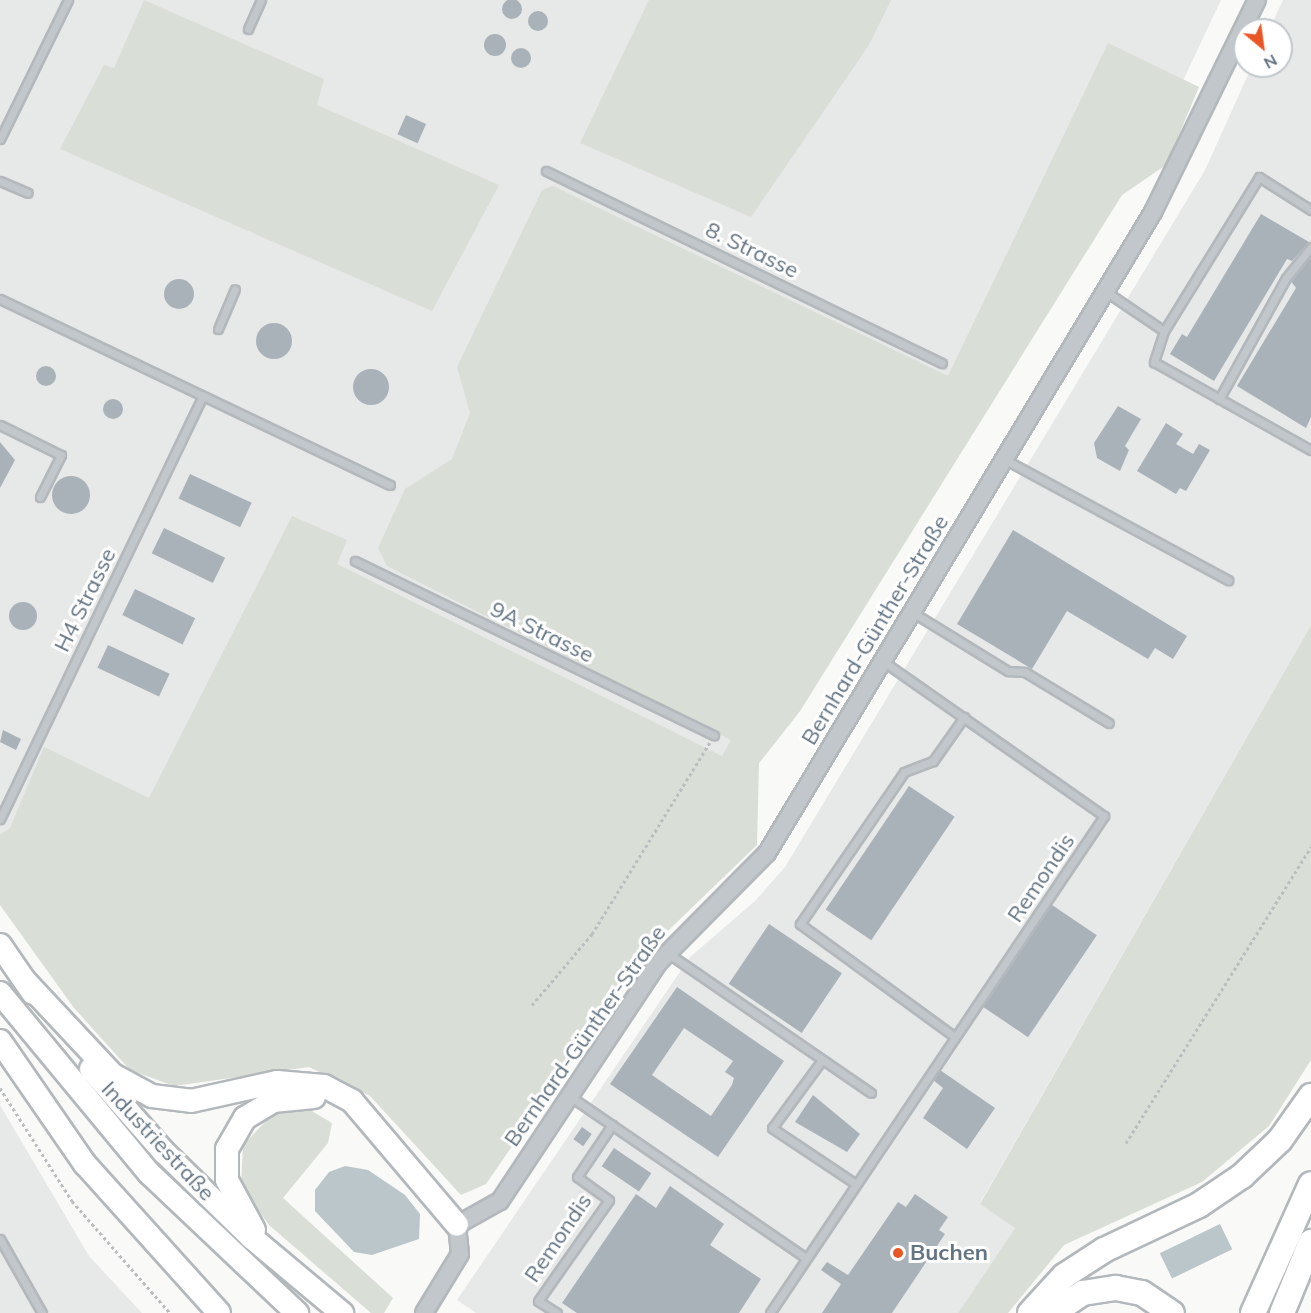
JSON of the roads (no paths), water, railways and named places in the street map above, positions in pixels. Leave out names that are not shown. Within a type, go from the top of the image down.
[{"type":"highway","name":"Industriestraße","points":[[0,945],[25,981],[164,1152],[266,1250],[342,1313]]},
{"type":"highway","points":[[25,981],[113,1075],[152,1096],[191,1101],[278,1082],[324,1086],[352,1101],[457,1225]]},
{"type":"highway","name":"Industriestraße","points":[[0,993],[149,1173],[297,1313]]},
{"type":"highway","points":[[0,1041],[85,1164],[219,1313]]},
{"type":"highway","points":[[1030,1313],[1064,1276],[1104,1250],[1199,1205],[1242,1176],[1280,1140],[1311,1096]]},
{"type":"highway","points":[[266,1250],[227,1180],[227,1149],[245,1118],[273,1101],[316,1097],[384,1139]]},
{"type":"highway","points":[[1253,1313],[1311,1184]]},
{"type":"highway","points":[[1282,1313],[1311,1242]]},
{"type":"highway","points":[[1053,1313],[1083,1293],[1116,1288],[1142,1293],[1172,1313]]},
{"type":"street","name":"Bernhard-Günther-Straße","points":[[457,1225],[500,1201],[667,952],[767,854],[1187,153],[1257,0]]},
{"type":"street","points":[[424,1313],[460,1254],[457,1225]]},
{"type":"lane","points":[[0,139],[68,0]]},
{"type":"lane","points":[[248,29],[261,0]]},
{"type":"lane","name":"8. Strasse","points":[[546,171],[942,363]]},
{"type":"lane","points":[[1311,210],[1259,177],[1164,331],[1154,362],[1311,450]]},
{"type":"lane","points":[[0,181],[28,193]]},
{"type":"lane","points":[[1219,399],[1286,278],[1311,247]]},
{"type":"lane","points":[[218,329],[235,289]]},
{"type":"lane","points":[[1105,291],[1164,331]]},
{"type":"lane","points":[[0,299],[390,485]]},
{"type":"lane","name":"H4 Strasse","points":[[0,819],[202,397]]},
{"type":"lane","points":[[0,425],[61,455],[40,497]]},
{"type":"lane","points":[[1004,459],[1228,580]]},
{"type":"lane","name":"9A Strasse","points":[[355,561],[714,735]]},
{"type":"lane","points":[[912,612],[1008,671],[1025,672],[1108,723]]},
{"type":"lane","name":"Remondis","points":[[770,1313],[1104,816],[882,661]]},
{"type":"lane","points":[[955,1037],[800,924],[903,772],[933,761],[964,717]]},
{"type":"lane","points":[[667,952],[871,1093]]},
{"type":"lane","points":[[822,1059],[772,1128],[856,1184]]},
{"type":"lane","points":[[569,1096],[806,1258]]},
{"type":"lane","name":"Remondis","points":[[557,1313],[538,1301],[609,1200],[577,1177],[612,1125]]},
{"type":"lane","points":[[0,1239],[42,1313]]},
{"type":"place","name":"Buchen","points":[[898,1253]]}]
